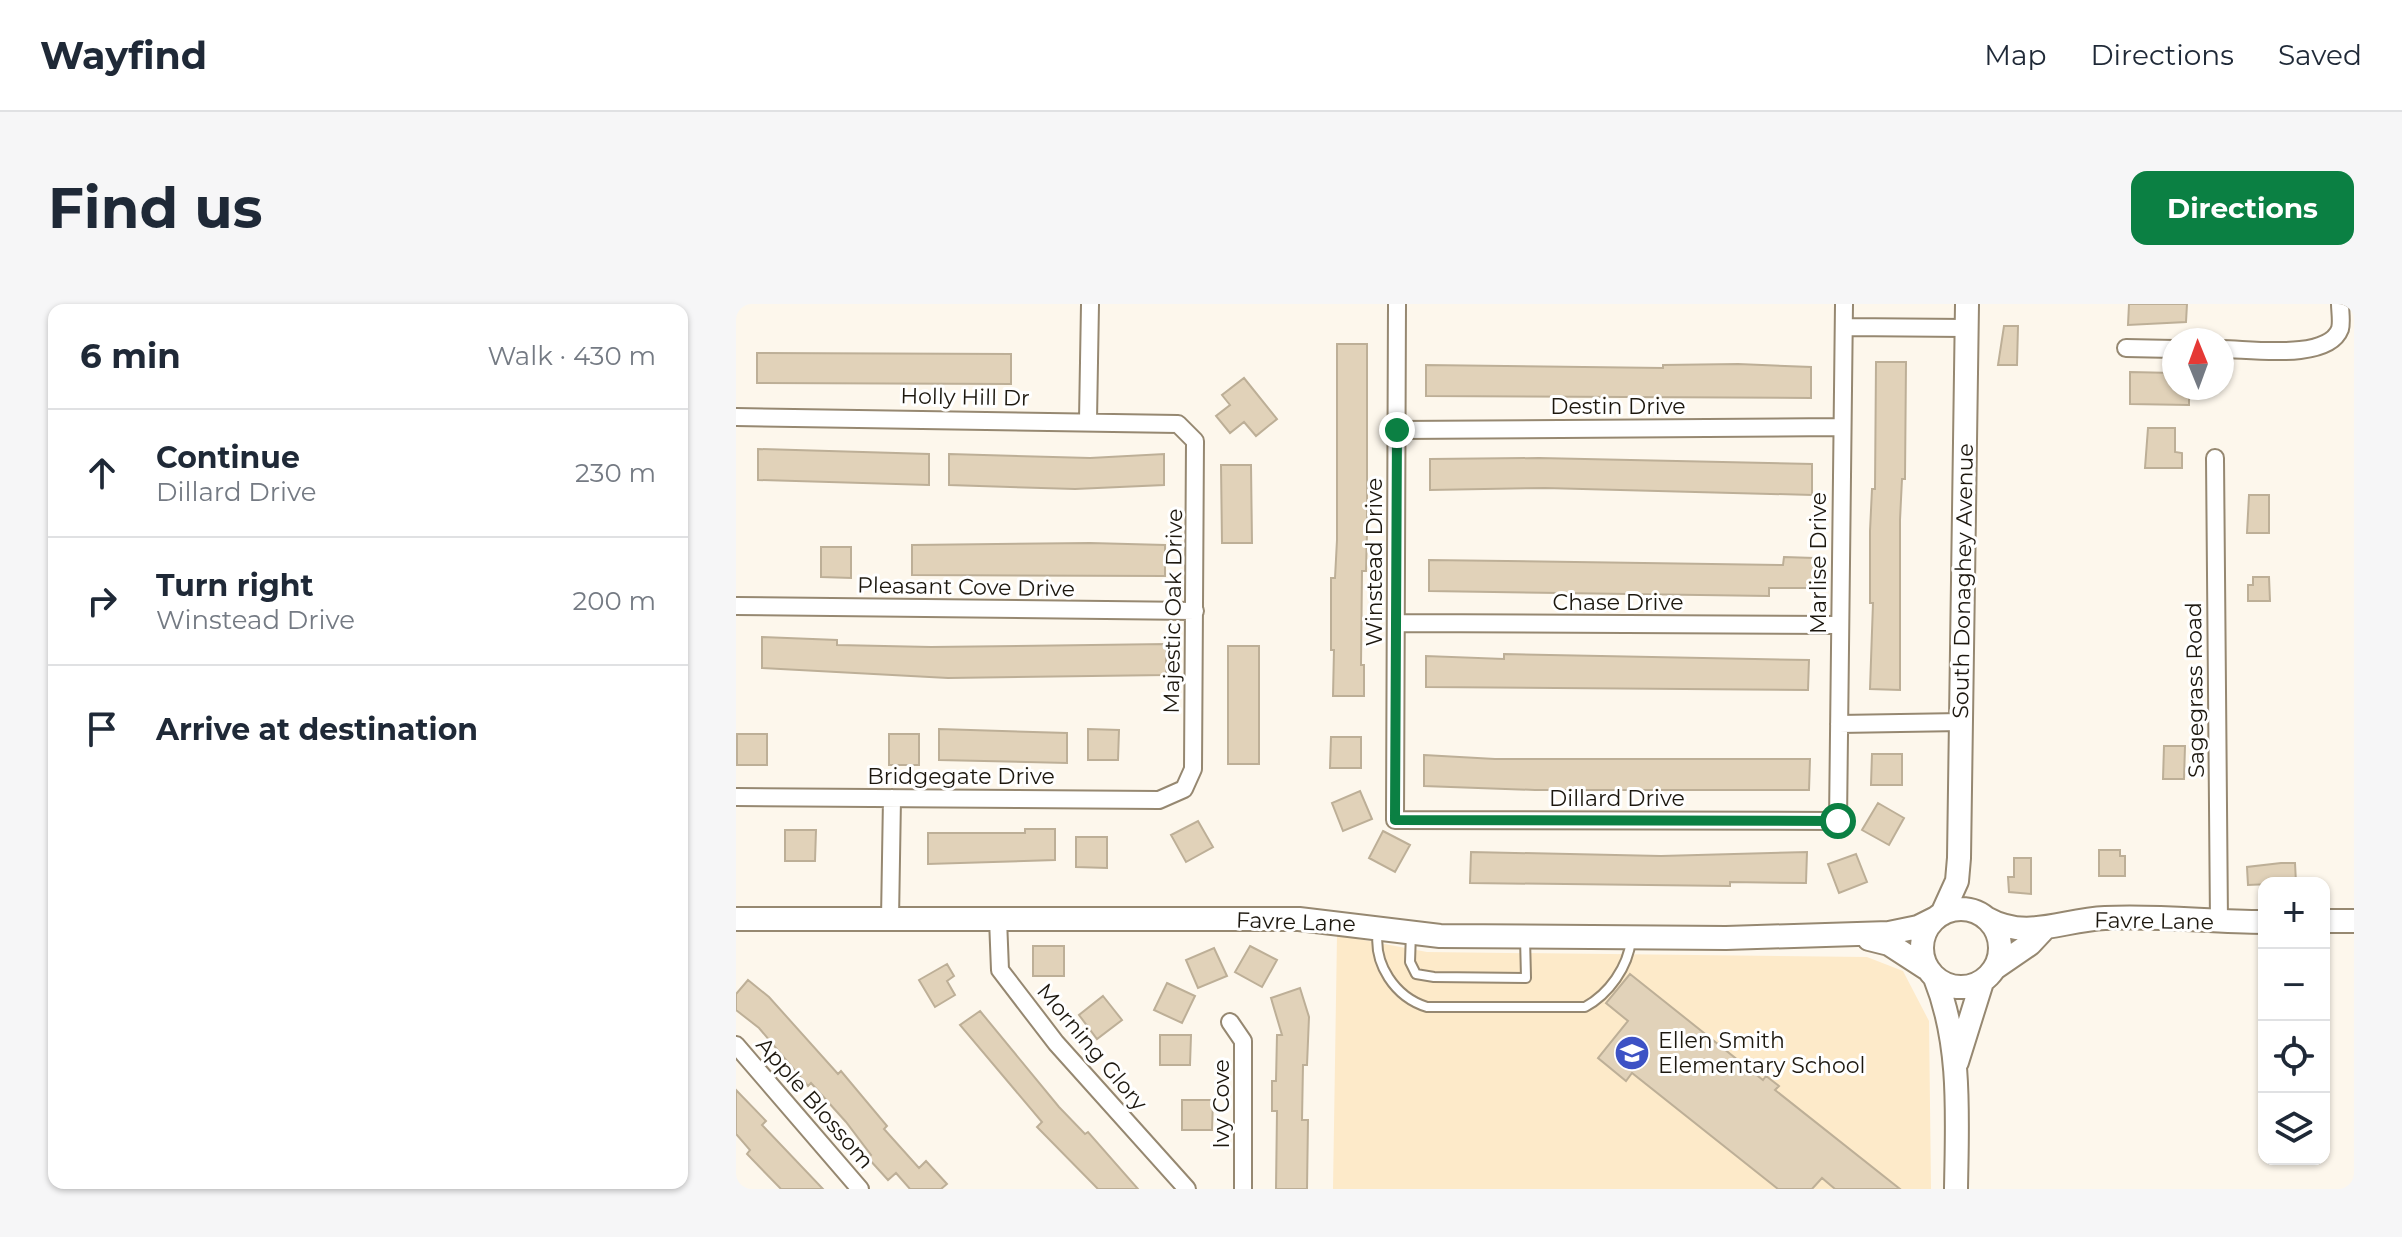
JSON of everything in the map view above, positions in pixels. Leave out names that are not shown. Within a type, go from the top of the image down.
[{"type":"street","points":[[1088,420],[1090,304]]},
{"type":"street","name":"Winstead Drive","points":[[1395,820],[1397,304]]},
{"type":"street","name":"Marlise Drive","points":[[1838,821],[1840,427],[1844,304]]},
{"type":"street","name":"South Donaghey Avenue","points":[[1939,916],[1957,881],[1959,858],[1967,304]]},
{"type":"street","points":[[2234,349],[2313,350],[2330,342],[2340,329],[2340,304]]},
{"type":"street","points":[[1844,327],[1966,328]]},
{"type":"street","points":[[2126,348],[2162,349]]},
{"type":"street","name":"Holly Hill Dr","points":[[736,417],[1088,420],[1178,424],[1191,433]]},
{"type":"street","name":"Destin Drive","points":[[1397,430],[1840,427]]},
{"type":"street","name":"Majestic Oak Drive","points":[[1184,789],[1193,769],[1196,495],[1195,441],[1191,433]]},
{"type":"street","name":"Sagegrass Road","points":[[2215,458],[2219,922]]},
{"type":"street","name":"Pleasant Cove Drive","points":[[736,606],[1195,611]]},
{"type":"street","name":"Chase Drive","points":[[1396,623],[1840,625]]},
{"type":"street","points":[[1839,724],[1962,722]]},
{"type":"street","name":"Bridgegate Drive","points":[[736,797],[1159,800],[1184,789]]},
{"type":"street","points":[[890,919],[892,798]]},
{"type":"street","name":"Dillard Drive","points":[[1395,820],[1838,821]]},
{"type":"street","name":"South Donaghey Avenue","points":[[1959,858],[1984,916]]},
{"type":"street","points":[[1956,1067],[2000,947],[1998,936],[1984,916],[1955,909],[1939,916],[1928,926],[1921,947],[1943,998],[1956,1067],[1956,1189]]},
{"type":"street","name":"Favre Lane","points":[[736,919],[1299,919],[1440,936],[1631,937],[1856,936],[1902,931],[1939,916]]},
{"type":"street","name":"Favre Lane","points":[[1984,916],[2014,929],[2044,929],[2105,918],[2258,922]]},
{"type":"street","name":"Morning Glory","points":[[998,919],[1000,970],[1056,1043],[1187,1189]]},
{"type":"street","points":[[2330,921],[2354,921]]},
{"type":"street","points":[[1930,973],[1958,988],[1988,975],[2030,944],[2044,929]]},
{"type":"street","name":"Favre Lane","points":[[1856,936],[1889,944],[1930,973]]},
{"type":"street","name":"Ivy Cove","points":[[1230,1022],[1243,1041],[1243,1189]]},
{"type":"street","name":"Apple Blossom","points":[[736,1045],[860,1189]]},
{"type":"lane","points":[[1378,927],[1377,958],[1382,968],[1409,999],[1427,1007],[1585,1007],[1596,1001],[1626,966],[1631,937]]},
{"type":"lane","points":[[1411,932],[1410,962],[1416,974],[1434,977],[1526,978],[1525,937]]},
{"type":"shaded area","name":"Ellen Smith Elementary School","points":[[1337,935],[1427,952],[1867,957],[1903,971],[1929,1021],[1931,1189],[1333,1189]]},
{"type":"building","points":[[2129,304],[2187,304],[2186,322],[2128,325]]},
{"type":"building","points":[[2004,326],[2018,326],[2017,365],[1998,365]]},
{"type":"building","points":[[1337,344],[1367,344],[1367,532],[1366,571],[1362,571],[1361,665],[1364,665],[1364,696],[1333,696],[1331,578],[1335,578],[1337,540]]},
{"type":"building","points":[[757,353],[1011,354],[1011,384],[757,383]]},
{"type":"building","points":[[1876,362],[1906,362],[1905,479],[1902,479],[1900,520],[1900,690],[1870,689],[1873,603],[1870,603],[1870,531],[1872,489],[1875,489]]},
{"type":"building","points":[[1426,365],[1663,368],[1663,365],[1811,367],[1811,398],[1426,396]]},
{"type":"building","points":[[2130,372],[2162,373],[2162,400],[2189,400],[2189,405],[2130,404]]},
{"type":"building","points":[[1244,378],[1277,419],[1256,436],[1244,422],[1230,433],[1216,416],[1230,405],[1222,395]]},
{"type":"building","points":[[2148,428],[2175,428],[2175,452],[2182,453],[2182,468],[2145,468]]},
{"type":"building","points":[[758,449],[929,454],[929,485],[758,480]]},
{"type":"building","points":[[949,454],[1090,458],[1164,454],[1164,485],[1075,489],[949,485]]},
{"type":"building","points":[[1539,458],[1812,464],[1812,495],[1545,488],[1430,490],[1430,459]]},
{"type":"building","points":[[1221,465],[1251,465],[1252,543],[1222,543]]},
{"type":"building","points":[[2249,495],[2269,495],[2269,533],[2247,533]]},
{"type":"building","points":[[912,545],[1165,545],[1165,576],[912,575]]},
{"type":"building","points":[[821,547],[851,547],[851,578],[821,577]]},
{"type":"building","points":[[1784,557],[1814,558],[1814,588],[1769,588],[1769,596],[1429,591],[1429,560],[1783,565]]},
{"type":"building","points":[[2253,577],[2269,577],[2270,601],[2248,601],[2248,585],[2253,585]]},
{"type":"building","points":[[762,637],[837,640],[837,645],[931,647],[1166,644],[1166,675],[948,678],[762,668]]},
{"type":"building","points":[[1228,646],[1259,646],[1259,764],[1228,764]]},
{"type":"building","points":[[1504,654],[1809,660],[1808,690],[1426,687],[1426,656],[1504,659]]},
{"type":"building","points":[[939,729],[1067,733],[1067,763],[939,760]]},
{"type":"building","points":[[1088,729],[1119,730],[1118,760],[1088,760]]},
{"type":"building","points":[[737,734],[767,734],[767,765],[737,765]]},
{"type":"building","points":[[889,734],[919,734],[919,765],[889,765]]},
{"type":"building","points":[[1331,737],[1361,737],[1361,768],[1330,768]]},
{"type":"building","points":[[2164,746],[2185,746],[2184,779],[2163,779]]},
{"type":"building","points":[[1872,754],[1902,754],[1902,785],[1871,785]]},
{"type":"building","points":[[1424,755],[1495,759],[1810,759],[1809,790],[1535,790],[1424,786]]},
{"type":"building","points":[[1360,791],[1372,819],[1343,831],[1332,803]]},
{"type":"building","points":[[1878,803],[1904,818],[1889,845],[1862,830]]},
{"type":"building","points":[[1198,821],[1213,847],[1186,862],[1171,835]]},
{"type":"building","points":[[1025,829],[1055,829],[1055,860],[928,864],[928,833],[1025,833]]},
{"type":"building","points":[[785,830],[816,830],[815,861],[785,861]]},
{"type":"building","points":[[1383,831],[1410,845],[1395,872],[1369,858]]},
{"type":"building","points":[[1076,837],[1107,837],[1107,868],[1076,867]]},
{"type":"building","points":[[2099,850],[2120,850],[2120,856],[2125,856],[2125,876],[2099,876]]},
{"type":"building","points":[[1471,852],[1661,856],[1807,852],[1806,883],[1730,882],[1730,886],[1470,883]]},
{"type":"building","points":[[1856,854],[1867,882],[1839,893],[1828,864]]},
{"type":"building","points":[[2014,858],[2031,858],[2031,894],[2009,892],[2008,877],[2014,877]]},
{"type":"building","points":[[2295,863],[2296,877],[2258,877],[2258,885],[2248,885],[2247,867]]},
{"type":"building","points":[[1033,946],[1064,946],[1064,976],[1033,976]]},
{"type":"building","points":[[1250,946],[1277,960],[1262,987],[1235,972]]},
{"type":"building","points":[[1214,948],[1227,976],[1198,988],[1186,960]]},
{"type":"building","points":[[947,964],[954,976],[947,981],[955,995],[935,1007],[919,980]]},
{"type":"building","points":[[1630,974],[1763,1080],[1766,1076],[1779,1086],[1775,1090],[1900,1189],[1835,1189],[1822,1178],[1812,1189],[1778,1189],[1632,1073],[1626,1081],[1598,1058],[1628,1021],[1606,1003]]},
{"type":"building","points":[[748,980],[769,997],[838,1074],[841,1071],[887,1126],[884,1129],[919,1168],[926,1161],[947,1184],[941,1189],[910,1189],[896,1173],[888,1180],[868,1158],[871,1155],[846,1122],[811,1083],[808,1086],[759,1028],[736,1010],[736,994]]},
{"type":"building","points":[[1167,983],[1195,996],[1182,1023],[1154,1010]]},
{"type":"building","points":[[1300,988],[1309,1017],[1307,1065],[1303,1065],[1302,1120],[1308,1120],[1307,1189],[1276,1189],[1277,1111],[1272,1111],[1272,1081],[1276,1081],[1277,1035],[1282,1035],[1271,998]]},
{"type":"building","points":[[1103,996],[1122,1020],[1097,1039],[1079,1015]]},
{"type":"building","points":[[980,1011],[1059,1107],[1085,1134],[1088,1132],[1138,1189],[1098,1189],[1037,1127],[1042,1122],[960,1025]]},
{"type":"building","points":[[1160,1035],[1191,1035],[1190,1065],[1160,1065]]},
{"type":"building","points":[[736,1090],[766,1121],[762,1125],[823,1189],[781,1189],[747,1154],[750,1150],[736,1134]]},
{"type":"building","points":[[1182,1100],[1213,1100],[1212,1130],[1182,1130]]},
{"type":"place","name":"Ellen Smith Elementary School","points":[[1632,1053]]},
{"type":"route","points":[[1397,430],[1395,820],[1838,821]]}]
